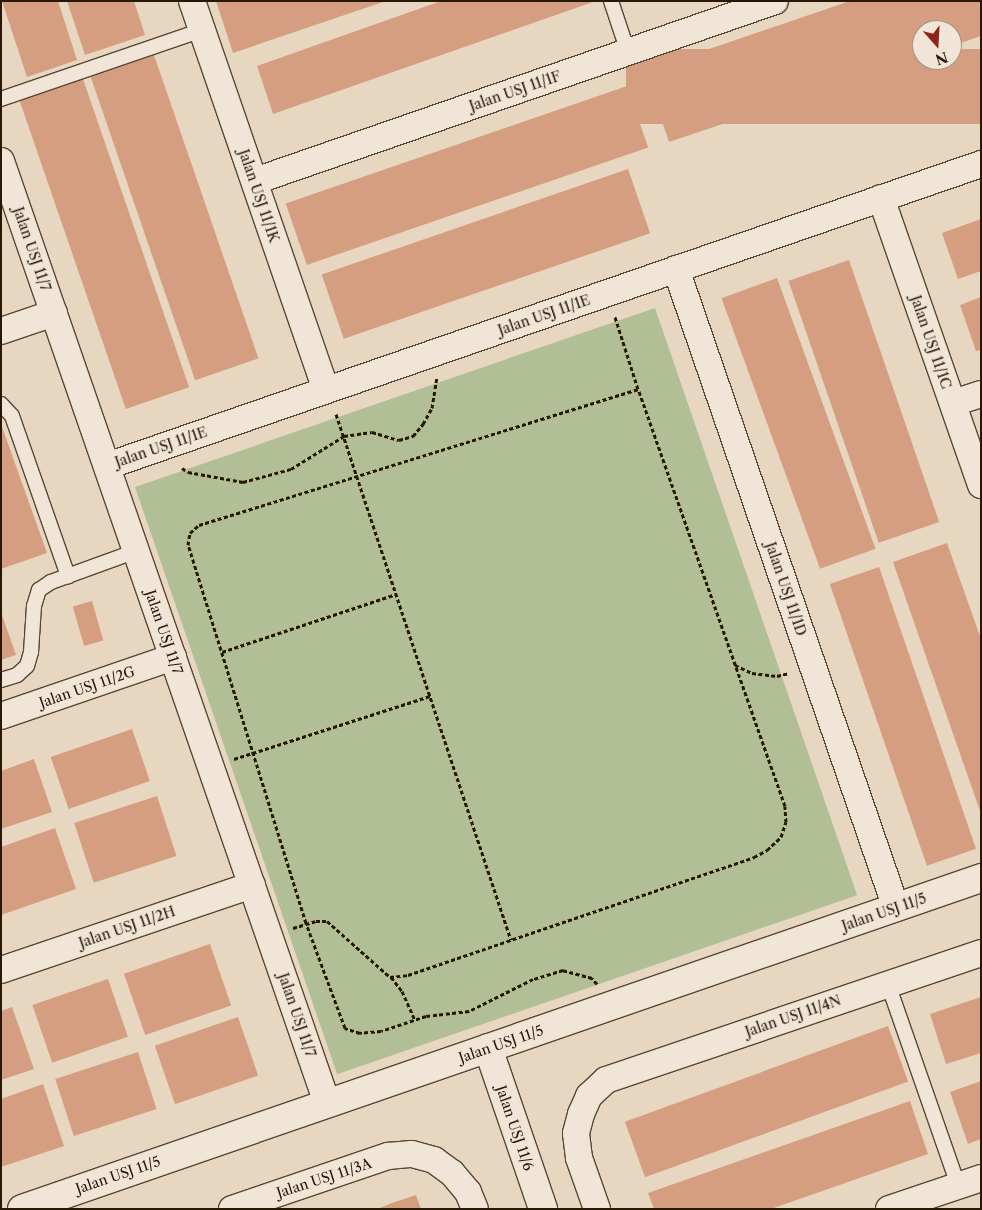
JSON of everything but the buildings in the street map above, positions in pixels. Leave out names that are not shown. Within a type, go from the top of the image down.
[{"type":"street","name":"Jalan USJ 11/1K","points":[[192,1],[326,390]]},
{"type":"street","name":"Jalan USJ 11/1F","points":[[255,182],[775,1]]},
{"type":"street","name":"Jalan USJ 11/7","points":[[1,161],[328,1103]]},
{"type":"street","name":"Jalan USJ 11/1E","points":[[107,466],[981,164]]},
{"type":"street","name":"Jalan USJ 11/1C","points":[[881,198],[981,485]]},
{"type":"street","name":"Jalan USJ 11/1D","points":[[676,269],[896,908]]},
{"type":"street","points":[[1,331],[54,313]]},
{"type":"street","points":[[952,404],[981,394]]},
{"type":"street","name":"Jalan USJ 11/2G","points":[[1,716],[173,657]]},
{"type":"street","name":"Jalan USJ 11/5","points":[[22,1209],[981,878]]},
{"type":"street","name":"Jalan USJ 11/2H","points":[[1,970],[252,885]]},
{"type":"street","name":"Jalan USJ 11/4N","points":[[596,1209],[579,1158],[576,1133],[580,1114],[589,1096],[606,1080],[981,953]]},
{"type":"street","name":"Jalan USJ 11/6","points":[[488,1048],[543,1209]]},
{"type":"street","name":"Jalan USJ 11/3A","points":[[232,1209],[388,1156],[412,1154],[434,1160],[452,1173],[468,1192],[474,1209]]},
{"type":"street","points":[[888,1209],[969,1181]]},
{"type":"lane","points":[[611,1],[628,52]]},
{"type":"lane","points":[[1,99],[202,30]]},
{"type":"lane","points":[[1,404],[12,416],[68,576]]},
{"type":"lane","points":[[1,680],[17,675],[27,666],[32,652],[34,606],[39,590],[51,582],[136,551]]},
{"type":"lane","points":[[888,984],[969,1181]]},
{"type":"path","points":[[390,977],[408,975],[754,857],[767,850],[781,837],[786,822],[784,806],[638,389],[607,293]]},
{"type":"path","points":[[156,449],[188,472],[243,482],[266,478],[291,469],[344,436],[372,432],[399,440],[413,436],[424,424],[432,408],[441,350]]},
{"type":"path","points":[[602,991],[592,978],[563,970],[533,979],[469,1011],[416,1020],[374,1032],[360,1033],[345,1028],[306,923],[188,545],[190,533],[199,525],[638,389]]},
{"type":"path","points":[[326,390],[358,476],[512,940]]},
{"type":"path","points":[[222,652],[396,594]]},
{"type":"path","points":[[735,665],[752,673],[777,676],[813,667]]},
{"type":"path","points":[[210,765],[254,754],[430,696]]},
{"type":"path","points":[[269,936],[306,923],[327,921],[390,977],[402,991],[416,1020]]},
{"type":"green space","points":[[655,308],[857,895],[337,1074],[135,487]]}]
